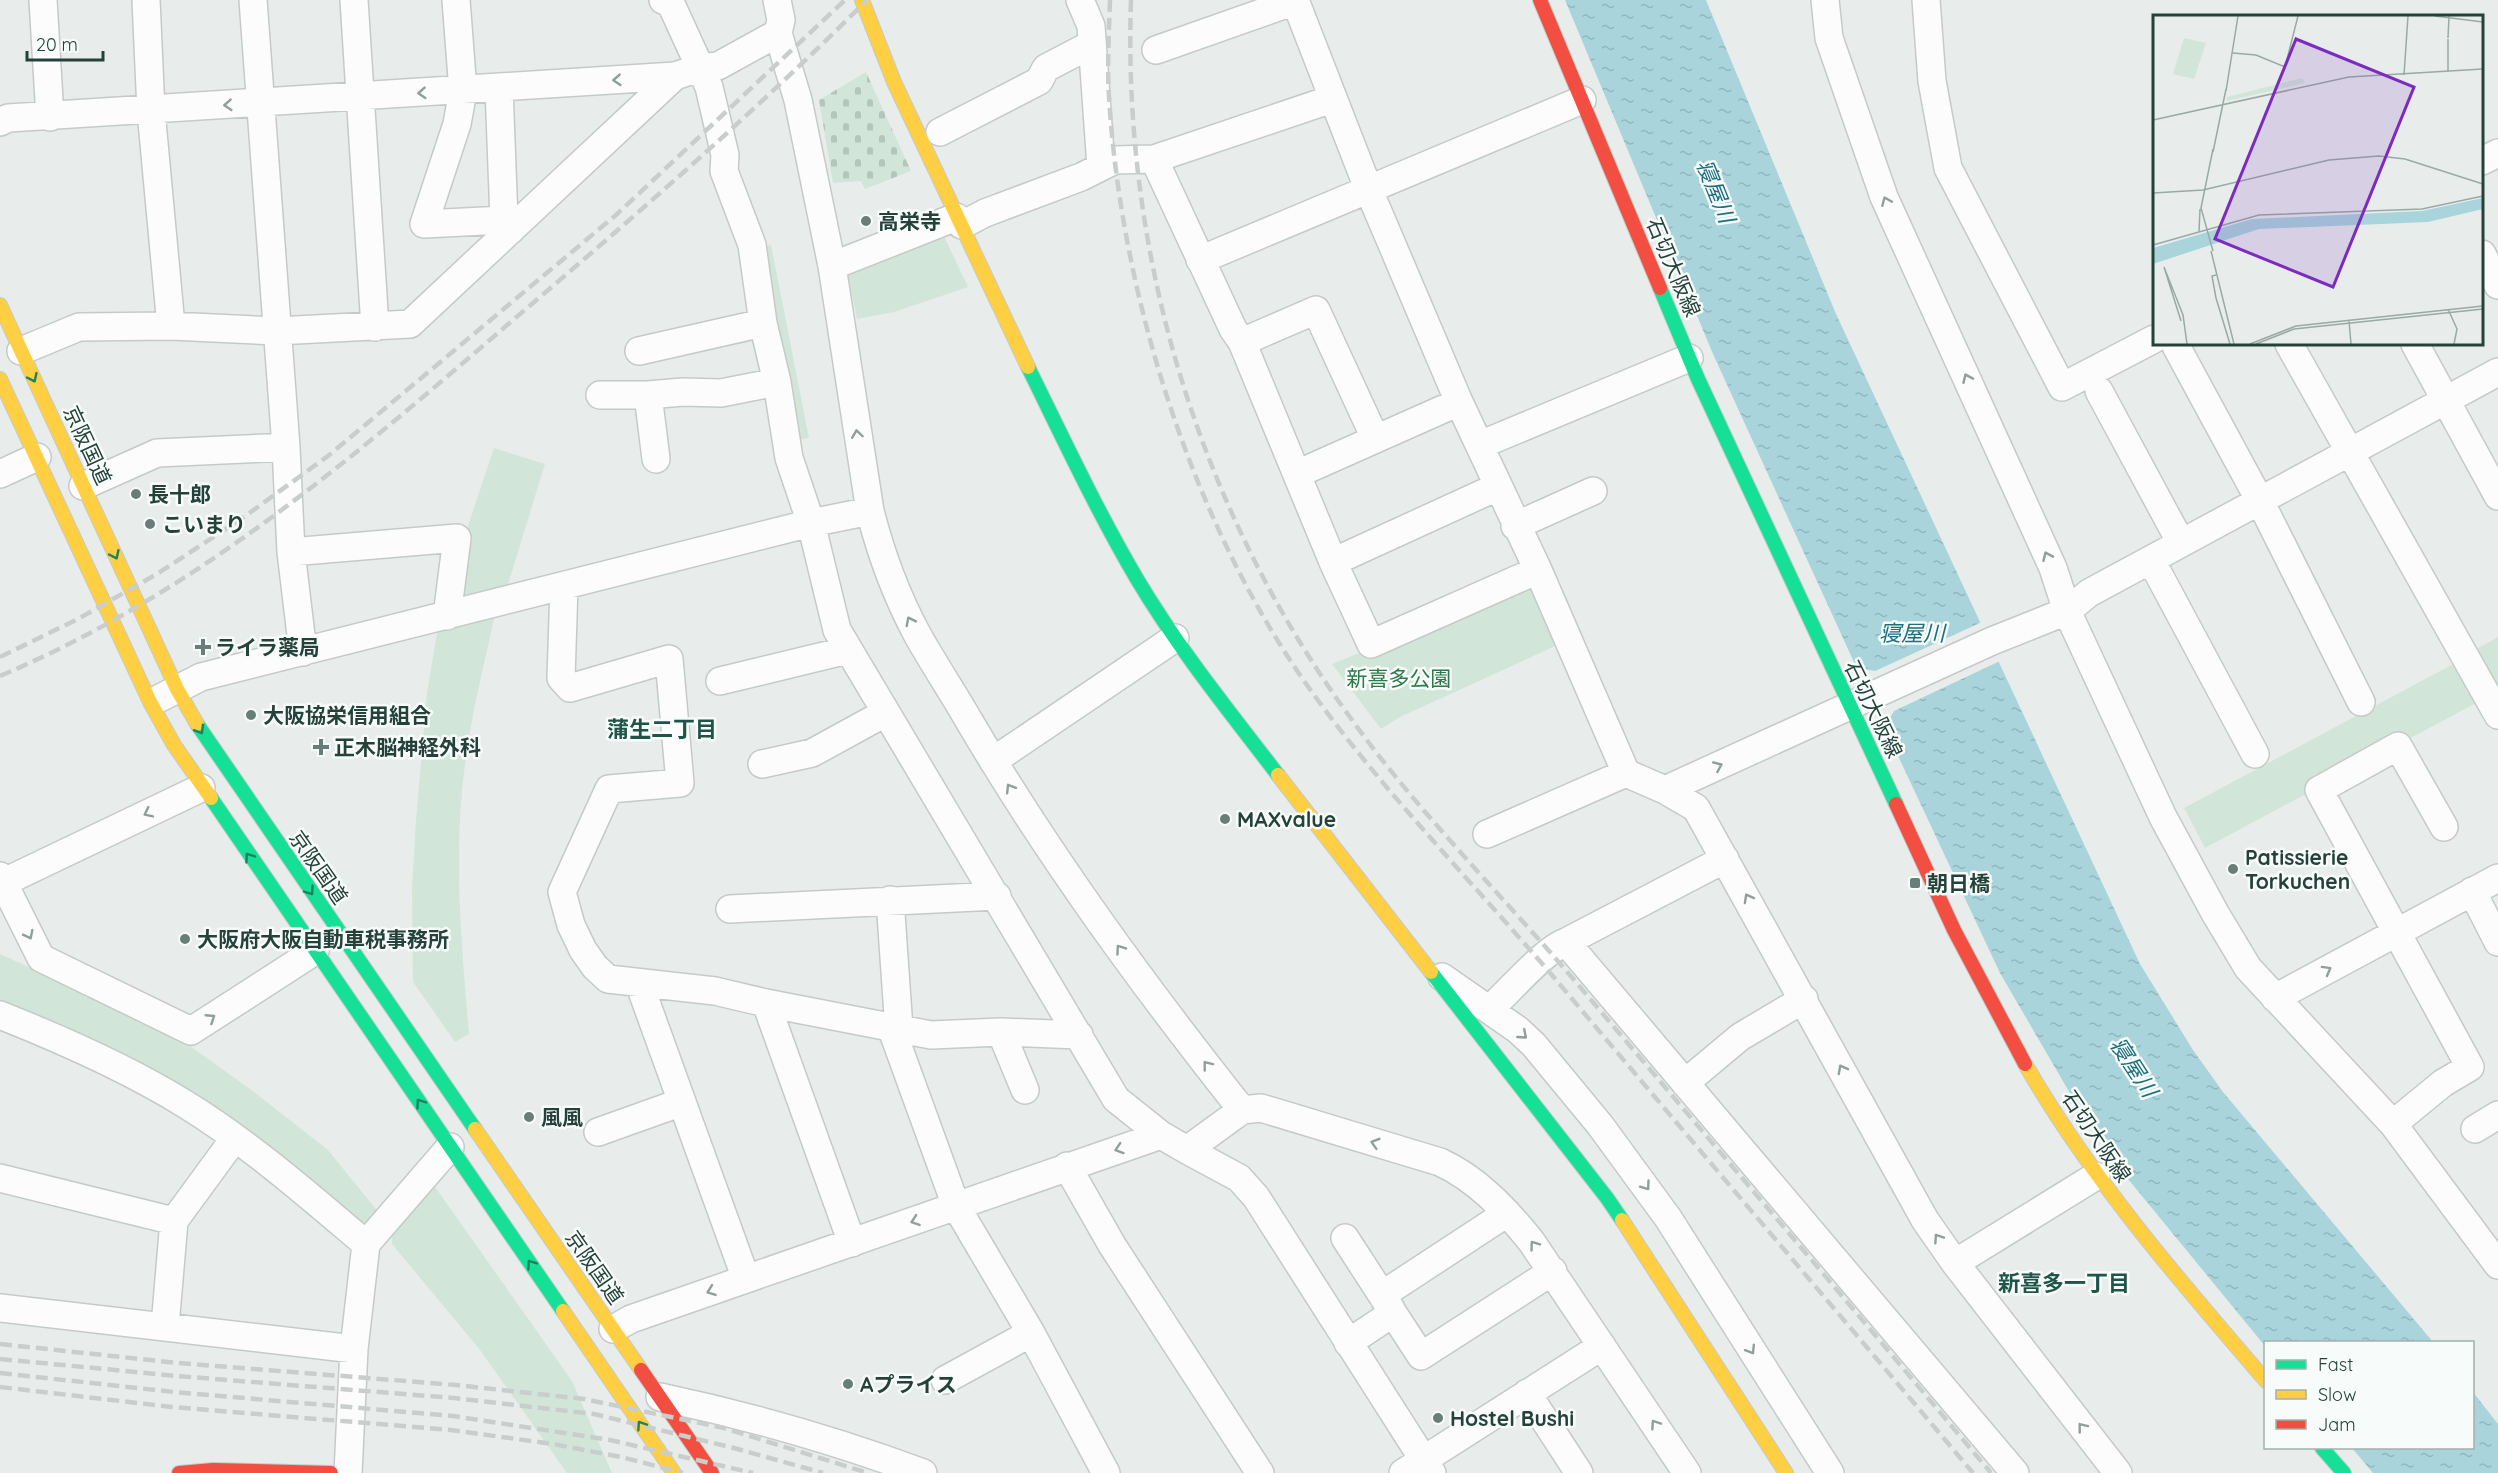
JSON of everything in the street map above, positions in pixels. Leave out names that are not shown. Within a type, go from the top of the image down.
[{"type":"main road","points":[[862,0],[894,82],[959,221],[1092,498],[1137,579],[1202,676],[1606,1198],[1786,1473]]},
{"type":"main road","name":"石切大阪線","points":[[1540,0],[1689,358],[1832,670],[1859,702],[1982,986],[2051,1108],[2096,1176],[2168,1267],[2264,1380]]},
{"type":"main road","name":"京阪国道","points":[[0,305],[177,689],[208,744],[712,1473]]},
{"type":"main road","points":[[0,379],[150,702],[174,745],[201,788],[674,1473]]},
{"type":"main road","points":[[2323,1449],[2344,1473]]},
{"type":"main road","points":[[179,1473],[225,1470],[331,1473]]},
{"type":"street","points":[[43,0],[50,117]]},
{"type":"street","points":[[146,0],[151,111],[171,326]]},
{"type":"street","points":[[253,0],[286,447],[291,552],[303,652]]},
{"type":"street","points":[[354,0],[375,327]]},
{"type":"street","points":[[456,0],[463,91],[457,124],[424,224],[507,225]]},
{"type":"street","points":[[663,0],[671,4],[687,72],[709,87],[725,154],[724,171],[752,245],[763,324],[777,382],[789,458],[811,523],[837,630],[1116,1099],[1161,1135],[1239,1178],[1256,1197],[1348,1343],[1419,1469],[1527,1393],[1602,1346]]},
{"type":"street","points":[[777,0],[781,20],[778,33],[798,100],[832,266],[870,511],[880,548],[903,605],[917,634],[1041,837],[1153,997],[1242,1110]]},
{"type":"street","points":[[1080,0],[1091,26],[1101,167]]},
{"type":"street","points":[[1156,50],[1295,0],[1368,188],[1497,487],[1538,570],[1626,773],[1665,790],[1696,808],[1926,1220],[1955,1263],[2118,1473]]},
{"type":"street","points":[[1825,0],[1829,38],[1884,197],[2048,558],[2067,611],[2163,817],[2248,968],[2393,1124],[2498,1265]]},
{"type":"street","points":[[1926,0],[1932,81],[1948,168],[2062,387],[2160,345]]},
{"type":"street","points":[[0,122],[8,118],[463,91],[687,72],[718,66],[778,33]]},
{"type":"street","points":[[940,132],[1039,81],[1046,68],[1092,44]]},
{"type":"street","points":[[21,351],[79,327],[171,326],[277,331],[410,324],[507,225],[687,72]]},
{"type":"street","points":[[499,88],[507,225]]},
{"type":"street","points":[[832,266],[985,213],[1081,177],[1115,160],[1154,159],[1332,99]]},
{"type":"street","points":[[1200,260],[1582,100]]},
{"type":"street","points":[[2483,161],[2498,153]]},
{"type":"street","points":[[1154,159],[1233,329],[1242,342],[1333,562],[1371,644],[1538,570]]},
{"type":"street","points":[[2483,258],[2498,285]]},
{"type":"street","points":[[1242,342],[1316,310],[1375,438]]},
{"type":"street","points":[[639,351],[763,324]]},
{"type":"street","points":[[2166,345],[2260,501],[2361,702]]},
{"type":"street","points":[[2290,345],[2498,715]]},
{"type":"street","points":[[2416,345],[2498,496]]},
{"type":"street","points":[[1480,445],[1689,358]]},
{"type":"street","points":[[1665,790],[1992,641],[2067,611],[2089,593],[2498,372]]},
{"type":"street","points":[[600,396],[683,392],[721,393],[777,382]]},
{"type":"street","points":[[2099,391],[2181,543]]},
{"type":"street","points":[[648,395],[656,459]]},
{"type":"street","points":[[1297,474],[1460,402]]},
{"type":"street","points":[[83,486],[157,453],[286,447]]},
{"type":"street","points":[[0,474],[37,458]]},
{"type":"street","points":[[1333,562],[1497,487]]},
{"type":"street","points":[[1515,526],[1593,491]]},
{"type":"street","points":[[150,702],[201,677],[811,523],[870,511]]},
{"type":"street","points":[[291,552],[457,538],[447,616]]},
{"type":"street","points":[[2151,560],[2255,754]]},
{"type":"street","points":[[564,586],[561,678],[570,688],[669,659],[680,783],[609,789],[562,892],[571,925],[583,950],[595,967],[608,979],[715,991],[931,1035],[1001,1032],[1079,1035]]},
{"type":"street","points":[[993,761],[1175,638]]},
{"type":"street","points":[[720,681],[848,650]]},
{"type":"street","points":[[762,764],[812,753],[885,713]]},
{"type":"street","points":[[2393,1124],[2443,1083],[2470,1067],[2319,790],[2398,746],[2444,827]]},
{"type":"street","points":[[1487,834],[1626,773]]},
{"type":"street","points":[[201,788],[1,881],[41,958],[191,1031],[315,951]]},
{"type":"street","points":[[1498,1001],[1559,944],[1725,859]]},
{"type":"street","points":[[2275,998],[2498,878]]},
{"type":"street","points":[[2472,891],[2498,942]]},
{"type":"street","points":[[730,909],[997,896]]},
{"type":"street","points":[[890,900],[895,1028],[956,1206],[1031,1334],[1106,1473]]},
{"type":"street","points":[[1566,942],[1895,1328],[2015,1473]]},
{"type":"street","points":[[1424,964],[1518,1030],[1534,1045],[1600,1125],[1655,1199],[1830,1473]]},
{"type":"street","points":[[639,983],[746,1279]]},
{"type":"street","points":[[1685,1083],[1740,1036],[1804,999]]},
{"type":"street","points":[[766,1003],[852,1243]]},
{"type":"street","points":[[0,1015],[129,1073],[186,1104],[297,1185],[366,1244]]},
{"type":"street","points":[[1001,1032],[1025,1090]]},
{"type":"street","points":[[598,1132],[682,1102]]},
{"type":"street","points":[[1187,1150],[1242,1110],[1262,1108],[1440,1162],[1469,1178],[1507,1213],[1531,1241],[1687,1473]]},
{"type":"street","points":[[2475,1129],[2498,1115]]},
{"type":"street","points":[[613,1329],[631,1319],[1161,1135]]},
{"type":"street","points":[[165,1326],[174,1221],[234,1138]]},
{"type":"street","points":[[348,1473],[354,1349],[366,1244],[450,1147]]},
{"type":"street","points":[[1067,1166],[1112,1245],[1260,1473]]},
{"type":"street","points":[[1955,1263],[2096,1176]]},
{"type":"street","points":[[0,1178],[174,1221]]},
{"type":"street","points":[[1348,1343],[1388,1304],[1507,1213]]},
{"type":"street","points":[[1345,1238],[1421,1356],[1553,1271]]},
{"type":"street","points":[[1638,1245],[1663,1271],[1687,1288],[1725,1308]]},
{"type":"street","points":[[0,1308],[354,1349]]},
{"type":"street","points":[[945,1380],[1031,1334]]},
{"type":"street","points":[[1527,1393],[1579,1473]]},
{"type":"street","points":[[660,1397],[735,1413],[854,1447],[923,1473]]},
{"type":"green space","points":[[866,72],[911,171],[865,189],[861,181],[833,183],[819,100]]},
{"type":"green space","points":[[942,232],[968,287],[894,312],[857,319],[846,266]]},
{"type":"green space","points":[[771,245],[809,438],[797,440],[757,247]]},
{"type":"green space","points":[[494,448],[545,464],[506,591],[458,599],[467,529]]},
{"type":"green space","name":"新喜多公園","points":[[1523,586],[1537,591],[1562,643],[1400,717],[1381,729],[1332,664]]},
{"type":"green space","points":[[496,610],[473,715],[462,786],[459,892],[469,1034],[455,1042],[413,982],[412,887],[427,693],[438,627]]},
{"type":"green space","points":[[2498,637],[2498,694],[2473,651]]},
{"type":"green space","points":[[2455,663],[2476,703],[2205,848],[2184,808]]},
{"type":"green space","points":[[0,954],[133,1014],[190,1046],[328,1150],[379,1213],[359,1230],[300,1180],[0,1006]]},
{"type":"green space","points":[[433,1184],[572,1381],[612,1473],[567,1473],[480,1350],[392,1244],[392,1233]]},
{"type":"water","name":"寝屋川","points":[[1565,0],[1706,0],[1836,314],[2140,964],[2193,1050],[2223,1092],[2432,1341],[2264,1341],[2264,1345],[2119,1168],[2071,1095],[2000,973],[1713,354]]},
{"type":"water","points":[[2474,1393],[2498,1424],[2498,1473],[2373,1473],[2353,1449],[2474,1449]]},
{"type":"pier","points":[[1982,622],[2000,661],[1894,711],[1886,725],[1881,727],[1850,660],[1863,669],[1875,671]]},
{"type":"railway","points":[[0,657],[78,619],[157,574],[244,517],[328,456],[616,215],[845,0]]},
{"type":"railway","points":[[0,676],[72,642],[140,605],[207,563],[332,471],[393,422],[649,203],[781,83],[867,0]]},
{"type":"railway","points":[[1110,0],[1108,85],[1116,174],[1130,253],[1148,333],[1172,412],[1201,490],[1235,564],[1274,634],[1317,699],[1374,772],[1557,981],[1973,1473]]},
{"type":"railway","points":[[1131,0],[1132,96],[1140,192],[1157,286],[1181,378],[1213,469],[1252,556],[1298,640],[1352,720],[1405,788],[1575,981],[1991,1473]]},
{"type":"railway","points":[[0,1344],[178,1363],[456,1385],[584,1399],[724,1428],[868,1473]]},
{"type":"railway","points":[[0,1359],[454,1398],[594,1414],[734,1448],[823,1473]]},
{"type":"railway","points":[[0,1373],[174,1392],[453,1416],[610,1440],[753,1473]]},
{"type":"railway","points":[[0,1387],[172,1407],[451,1430],[553,1444],[621,1457],[683,1473]]},
{"type":"traffic: fast","points":[[1660,288],[1698,379],[1896,804]]},
{"type":"traffic: fast","points":[[1028,367],[1094,501],[1137,579],[1187,654],[1278,775]]},
{"type":"traffic: fast","points":[[197,724],[475,1129]]},
{"type":"traffic: fast","points":[[211,798],[563,1311]]},
{"type":"traffic: fast","points":[[1431,972],[1622,1220]]},
{"type":"traffic: fast","points":[[2323,1449],[2344,1473]]},
{"type":"traffic: slow","points":[[862,0],[894,82],[1028,367]]},
{"type":"traffic: slow","points":[[0,305],[177,689],[197,724]]},
{"type":"traffic: slow","points":[[0,379],[150,702],[174,745],[211,798]]},
{"type":"traffic: slow","points":[[1278,775],[1431,972]]},
{"type":"traffic: slow","points":[[2025,1064],[2051,1107],[2108,1189],[2169,1267],[2264,1379]]},
{"type":"traffic: slow","points":[[475,1129],[641,1370]]},
{"type":"traffic: slow","points":[[1622,1220],[1786,1473]]},
{"type":"traffic: slow","points":[[563,1311],[674,1473]]},
{"type":"traffic: jam","points":[[1540,0],[1660,288]]},
{"type":"traffic: jam","points":[[1896,804],[1954,930],[2025,1064]]},
{"type":"traffic: jam","points":[[641,1370],[712,1473]]},
{"type":"traffic: jam","points":[[179,1473],[213,1470],[331,1473]]},
{"type":"place","name":"高栄寺","points":[[866,221]]},
{"type":"place","name":"長十郎","points":[[136,494]]},
{"type":"place","name":"こいまり","points":[[150,524]]},
{"type":"place","name":"ライラ薬局","points":[[203,647]]},
{"type":"place","name":"大阪協栄信用組合","points":[[251,715]]},
{"type":"place","name":"正木脳神経外科","points":[[321,747]]},
{"type":"place","name":"MAXvalue","points":[[1225,819]]},
{"type":"place","name":"Patissierie Torkuchen","points":[[2233,869]]},
{"type":"place","name":"朝日橋","points":[[1915,883]]},
{"type":"place","name":"大阪府大阪自動車税事務所","points":[[185,939]]},
{"type":"place","name":"風風","points":[[529,1117]]},
{"type":"place","name":"Aプライス","points":[[848,1384]]},
{"type":"place","name":"Hostel Bushi","points":[[1438,1418]]},
{"type":"district","name":"蒲生二丁目","points":[[662,729]]},
{"type":"district","name":"新喜多一丁目","points":[[2064,1283]]}]
